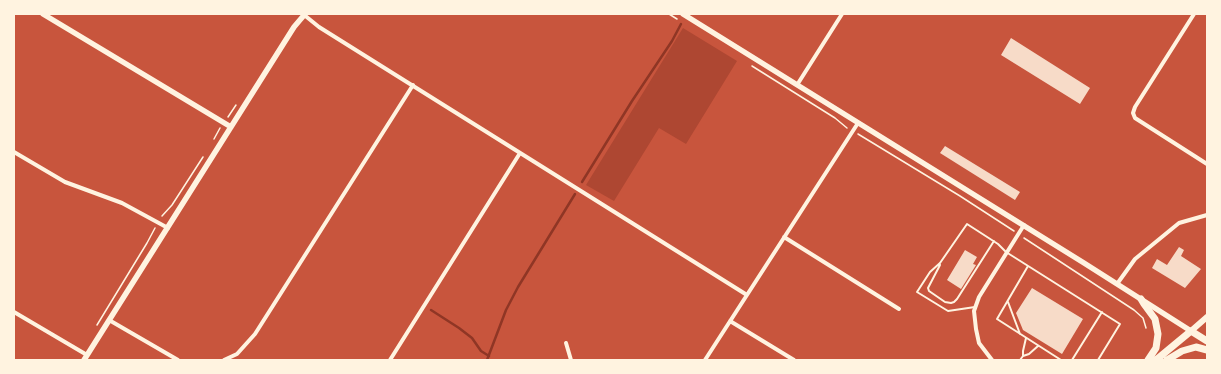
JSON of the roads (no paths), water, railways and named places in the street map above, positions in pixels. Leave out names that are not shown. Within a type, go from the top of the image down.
[{"type":"main road","points":[[1142,299],[1155,319],[1158,334],[1156,348],[1148,360]]},
{"type":"main road","points":[[1156,360],[1207,317]]},
{"type":"main road","points":[[1191,331],[1207,341]]},
{"type":"main road","points":[[1166,360],[1182,351],[1196,347],[1207,350]]},
{"type":"street","points":[[43,14],[231,127]]},
{"type":"street","points":[[14,312],[86,358],[304,14],[318,27],[747,296]]},
{"type":"street","points":[[683,14],[1024,225],[1191,331]]},
{"type":"street","points":[[797,85],[842,14]]},
{"type":"street","points":[[1194,14],[1135,107],[1133,113],[1135,118],[1207,164]]},
{"type":"street","points":[[224,360],[237,354],[255,334],[413,86]]},
{"type":"street","points":[[705,360],[858,123]]},
{"type":"street","points":[[14,152],[65,182],[122,203],[168,228]]},
{"type":"street","points":[[390,360],[520,153]]},
{"type":"street","points":[[1117,284],[1135,259],[1179,223],[1207,215]]},
{"type":"street","points":[[992,360],[979,343],[974,311],[978,297],[1024,225]]},
{"type":"street","points":[[784,237],[899,309]]},
{"type":"street","points":[[109,320],[178,360]]},
{"type":"street","points":[[730,321],[794,360]]},
{"type":"street","points":[[566,343],[571,360]]},
{"type":"lane","points":[[994,242],[957,299],[951,303],[945,302],[929,291],[928,288],[940,263],[966,224],[994,242],[1006,252],[1120,324],[1098,360]]},
{"type":"lane","points":[[940,263],[930,272],[917,292],[948,311],[976,307]]},
{"type":"lane","points":[[1028,266],[997,319],[1061,360]]},
{"type":"lane","points":[[1008,302],[1020,334]]},
{"type":"lane","points":[[1072,360],[1102,312]]},
{"type":"lane","points":[[1023,356],[1026,338]]},
{"type":"lane","points":[[1020,360],[1023,356],[1029,354],[1038,346]]},
{"type":"waterway","points":[[582,182],[632,101],[672,41],[681,24]]},
{"type":"waterway","points":[[487,360],[506,310],[518,287],[575,194]]},
{"type":"waterway","points":[[431,310],[472,338],[481,351],[489,356]]}]
